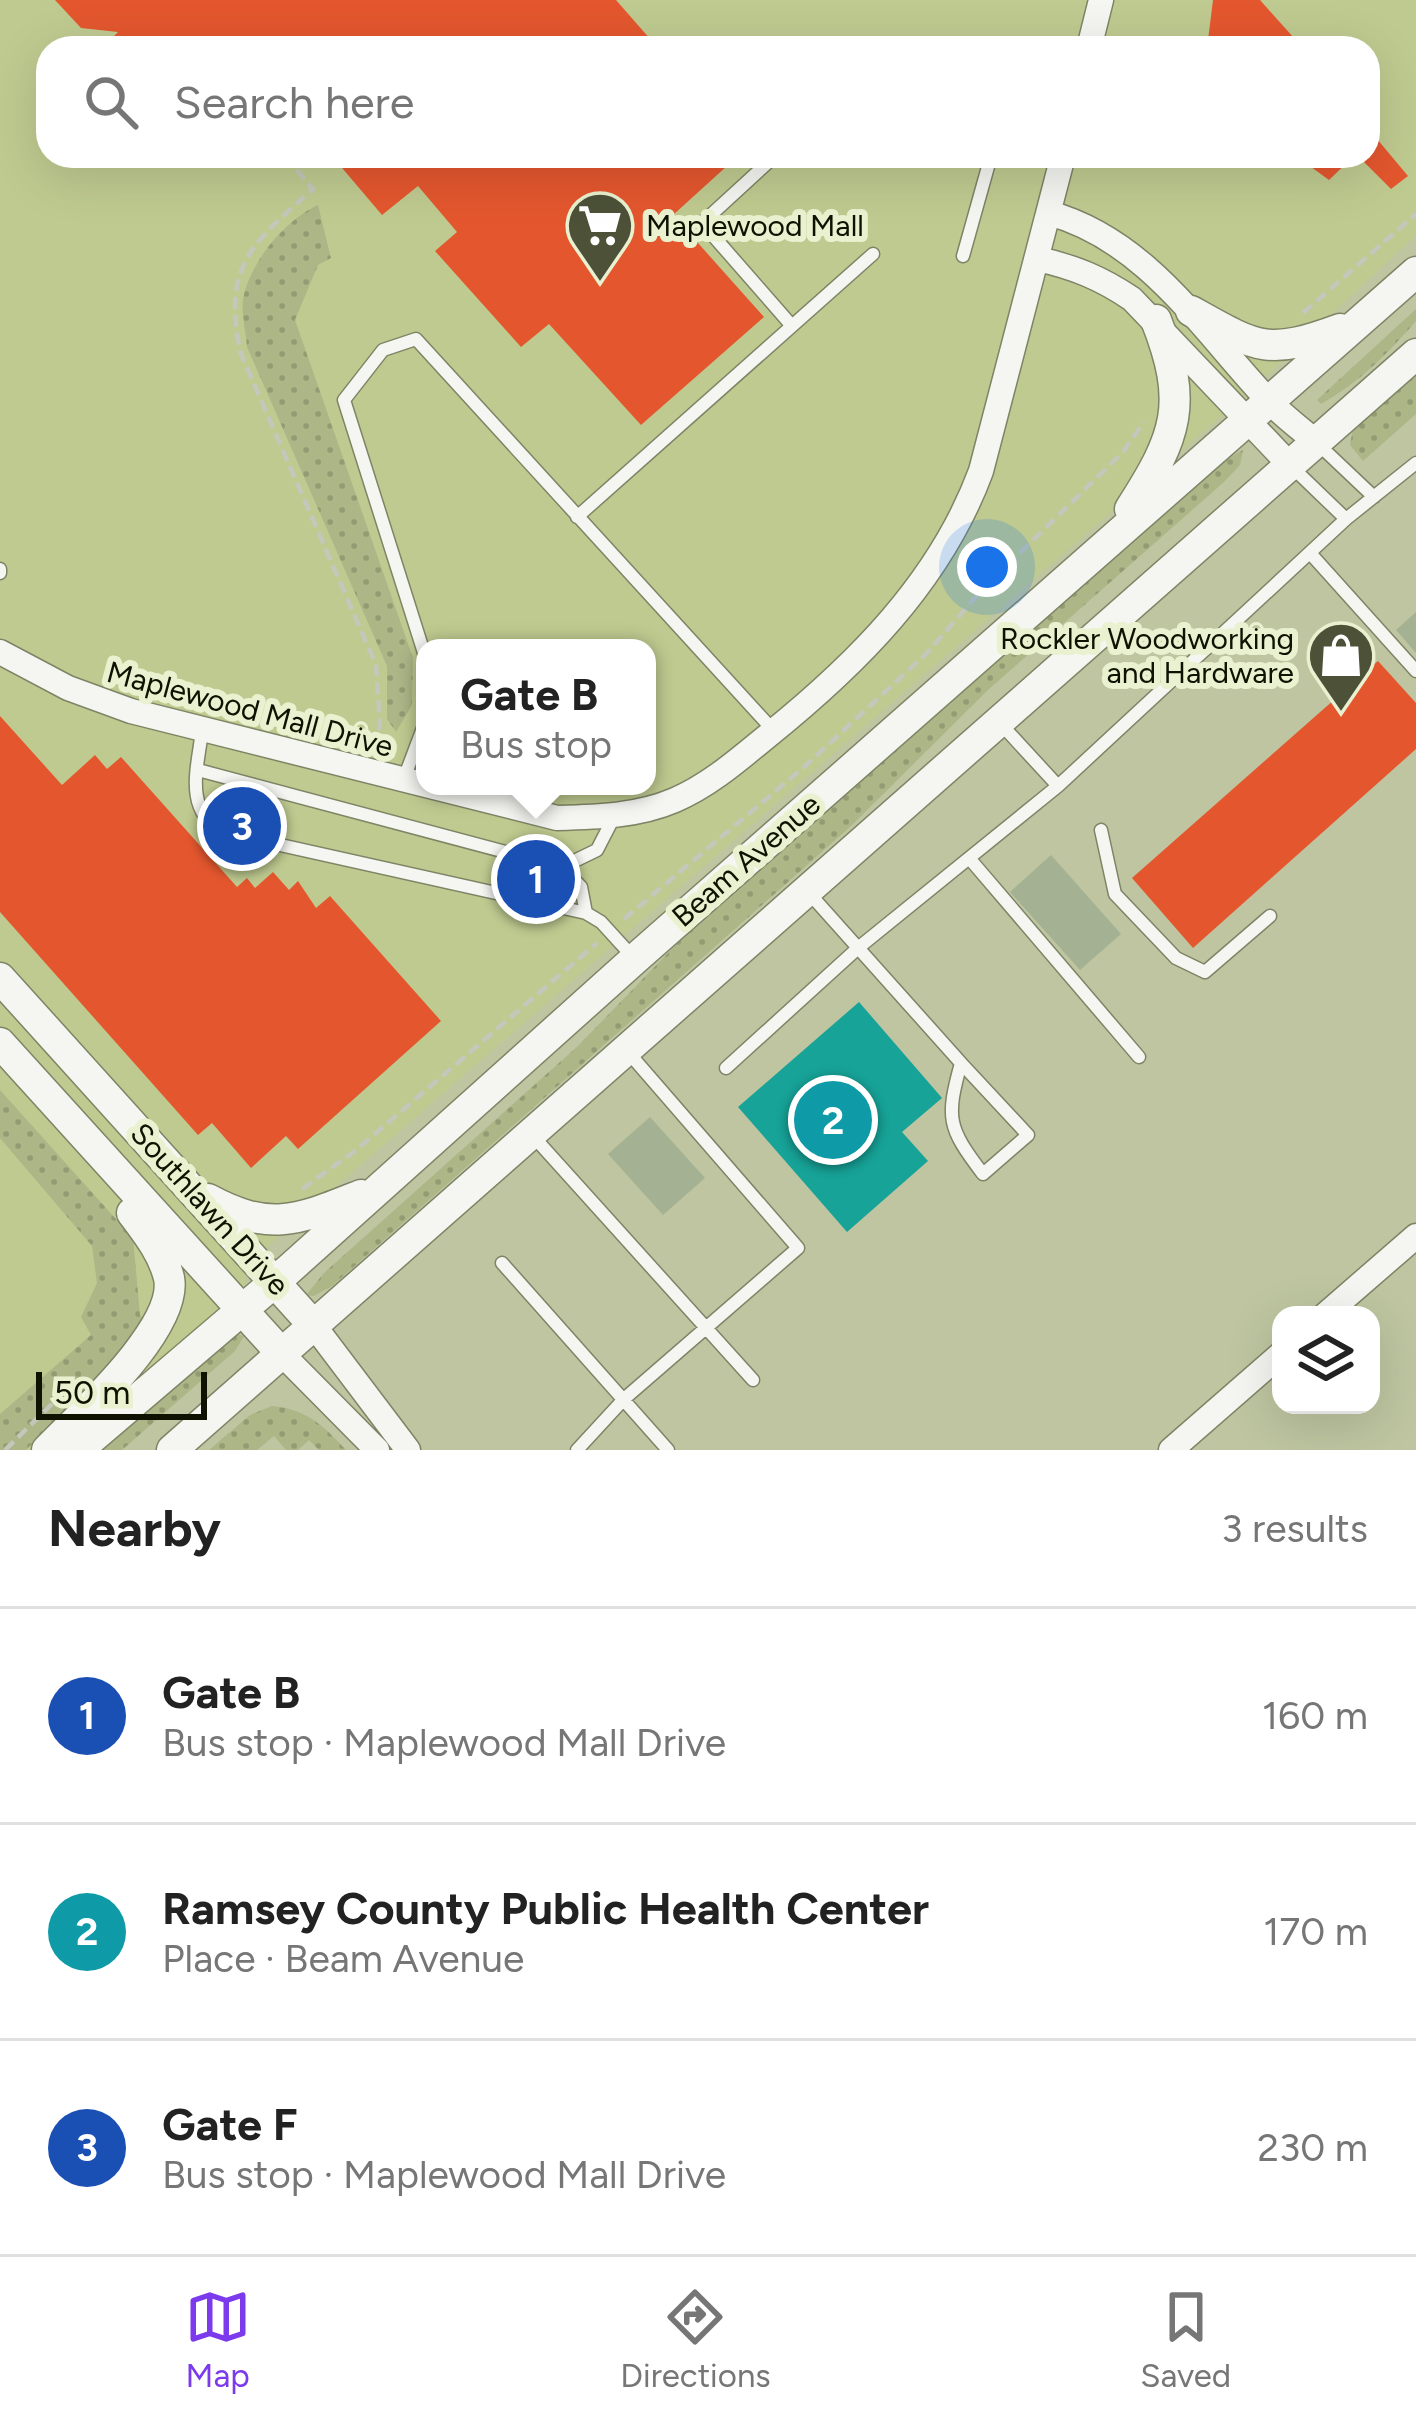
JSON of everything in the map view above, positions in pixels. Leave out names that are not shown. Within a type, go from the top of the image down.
[{"type":"street","points":[[1092,36],[1100,0]]},
{"type":"street","name":"Maplewood Mall Drive","points":[[462,795],[557,818],[615,816],[674,801],[718,776],[774,731],[899,613],[967,510],[1060,168]]},
{"type":"street","points":[[1049,213],[1082,222],[1171,288],[1191,311],[1291,466]]},
{"type":"street","points":[[1038,259],[1102,279],[1258,411],[1317,443]]},
{"type":"street","name":"Beam Avenue","points":[[78,1450],[276,1281],[634,959],[1416,272]]},
{"type":"street","points":[[1191,311],[1250,344],[1276,347],[1357,323]]},
{"type":"street","points":[[1112,537],[1168,445],[1178,392],[1156,320]]},
{"type":"street","points":[[172,1450],[1416,354]]},
{"type":"street","name":"Maplewood Mall Drive","points":[[0,652],[94,699],[416,784]]},
{"type":"street","name":"Southlawn Drive","points":[[0,978],[276,1281],[408,1450]]},
{"type":"street","name":"Southlawn Drive","points":[[0,1043],[283,1355],[377,1450]]},
{"type":"street","points":[[47,1450],[154,1333],[170,1281],[154,1242],[64,1114]]},
{"type":"street","points":[[194,1192],[225,1208],[279,1222],[377,1188]]},
{"type":"street","points":[[1335,1306],[1416,1236]]},
{"type":"street","points":[[1171,1450],[1272,1362]]},
{"type":"lane","points":[[762,168],[702,223],[792,326]]},
{"type":"lane","points":[[962,256],[988,168]]},
{"type":"lane","points":[[577,517],[873,254]]},
{"type":"lane","points":[[420,639],[344,400],[383,350],[416,339],[774,731]]},
{"type":"lane","points":[[1317,443],[1374,497]]},
{"type":"lane","points":[[726,1068],[858,948],[1058,786],[1346,519],[1416,463]]},
{"type":"lane","points":[[1291,466],[1346,519]]},
{"type":"lane","points":[[1310,553],[1416,670]]},
{"type":"lane","points":[[1000,723],[1058,786]]},
{"type":"lane","points":[[202,730],[194,798],[211,825],[222,832],[586,914],[634,959]]},
{"type":"lane","points":[[404,781],[416,748]]},
{"type":"lane","points":[[198,770],[562,867],[597,850],[615,816]]},
{"type":"lane","points":[[1101,830],[1115,894],[1176,958],[1205,972],[1270,916]]},
{"type":"lane","points":[[969,858],[1139,1058]]},
{"type":"lane","points":[[562,867],[581,887],[586,914]]},
{"type":"lane","points":[[808,892],[1028,1135],[983,1174],[965,1151],[948,1110],[962,1063]]},
{"type":"lane","points":[[577,1450],[624,1400],[798,1248],[627,1052]]},
{"type":"lane","points":[[532,1136],[753,1380]]},
{"type":"lane","points":[[502,1262],[668,1450]]},
{"type":"path","points":[[295,168],[313,189],[250,247],[234,321],[241,354],[376,665],[380,725],[371,773]]},
{"type":"path","points":[[1298,317],[1416,214]]},
{"type":"path","points":[[301,1190],[355,1151],[803,768],[927,653],[980,592],[1123,452],[1147,418]]},
{"type":"shaded area","points":[[0,0],[1416,0],[1416,235],[1256,386],[254,1258],[247,1256],[244,1304],[75,1450],[0,1450]]},
{"type":"shaded area","points":[[318,205],[331,258],[318,265],[295,320],[413,658],[412,705],[396,732],[387,719],[387,666],[247,347],[243,304],[253,271],[282,232]]},
{"type":"shaded area","points":[[1416,309],[1416,321],[1372,367],[1335,396],[1321,404],[1317,400]]},
{"type":"shaded area","points":[[1416,372],[1416,414],[1363,461],[1350,445],[1353,428]]},
{"type":"shaded area","points":[[1243,450],[1240,465],[1224,482],[989,689],[850,827],[332,1286],[306,1295],[324,1273],[578,1046],[698,922],[1218,464]]},
{"type":"shaded area","points":[[0,1090],[133,1238],[140,1315],[147,1323],[138,1339],[26,1450],[0,1450],[0,1414],[91,1335],[81,1317],[97,1283],[92,1246],[0,1138]]},
{"type":"shaded area","points":[[236,1334],[244,1336],[235,1351],[122,1450],[94,1450]]},
{"type":"shaded area","points":[[272,1406],[313,1420],[346,1450],[319,1450],[309,1440],[298,1450],[286,1450],[274,1436],[257,1450],[209,1450],[250,1415]]},
{"type":"building: Shops","points":[[55,0],[616,0],[648,36],[114,36],[118,32],[81,28]]},
{"type":"building: Shops","points":[[1213,0],[1260,0],[1292,36],[1208,36]]},
{"type":"building: Shops","points":[[1380,143],[1408,176],[1391,189],[1370,168],[1380,168]]},
{"type":"building: Shops","name":"Maplewood Mall","points":[[342,168],[725,168],[673,215],[764,317],[641,425],[549,324],[521,347],[435,251],[457,232],[418,186],[382,215]]},
{"type":"building: Shops","points":[[1312,168],[1342,168],[1329,180]]},
{"type":"building: Shops","points":[[1378,661],[1416,703],[1416,749],[1193,948],[1132,878]]},
{"type":"building: Shops","points":[[0,716],[62,785],[95,755],[107,769],[121,757],[237,887],[247,878],[255,888],[273,872],[289,890],[298,881],[316,908],[330,896],[441,1021],[298,1149],[286,1136],[251,1168],[212,1123],[198,1135],[0,912]]},
{"type":"building: Public","points":[[859,1002],[942,1098],[902,1132],[928,1161],[847,1232],[738,1107]]},
{"type":"building: Other","points":[[1416,612],[1416,653],[1396,630]]},
{"type":"building: Other","points":[[1051,855],[1121,934],[1080,970],[1010,892]]},
{"type":"building: Other","points":[[650,1117],[705,1178],[663,1215],[608,1154]]},
{"type":"place","name":"Maplewood Mall","points":[[600,284]]},
{"type":"place","name":"Rockler Woodworking and Hardware","points":[[1341,714]]},
{"type":"place","name":"Gate F","points":[[242,826]]},
{"type":"place","name":"Gate B","points":[[536,879]]},
{"type":"place","name":"Ramsey County Public Health Center","points":[[833,1120]]}]
